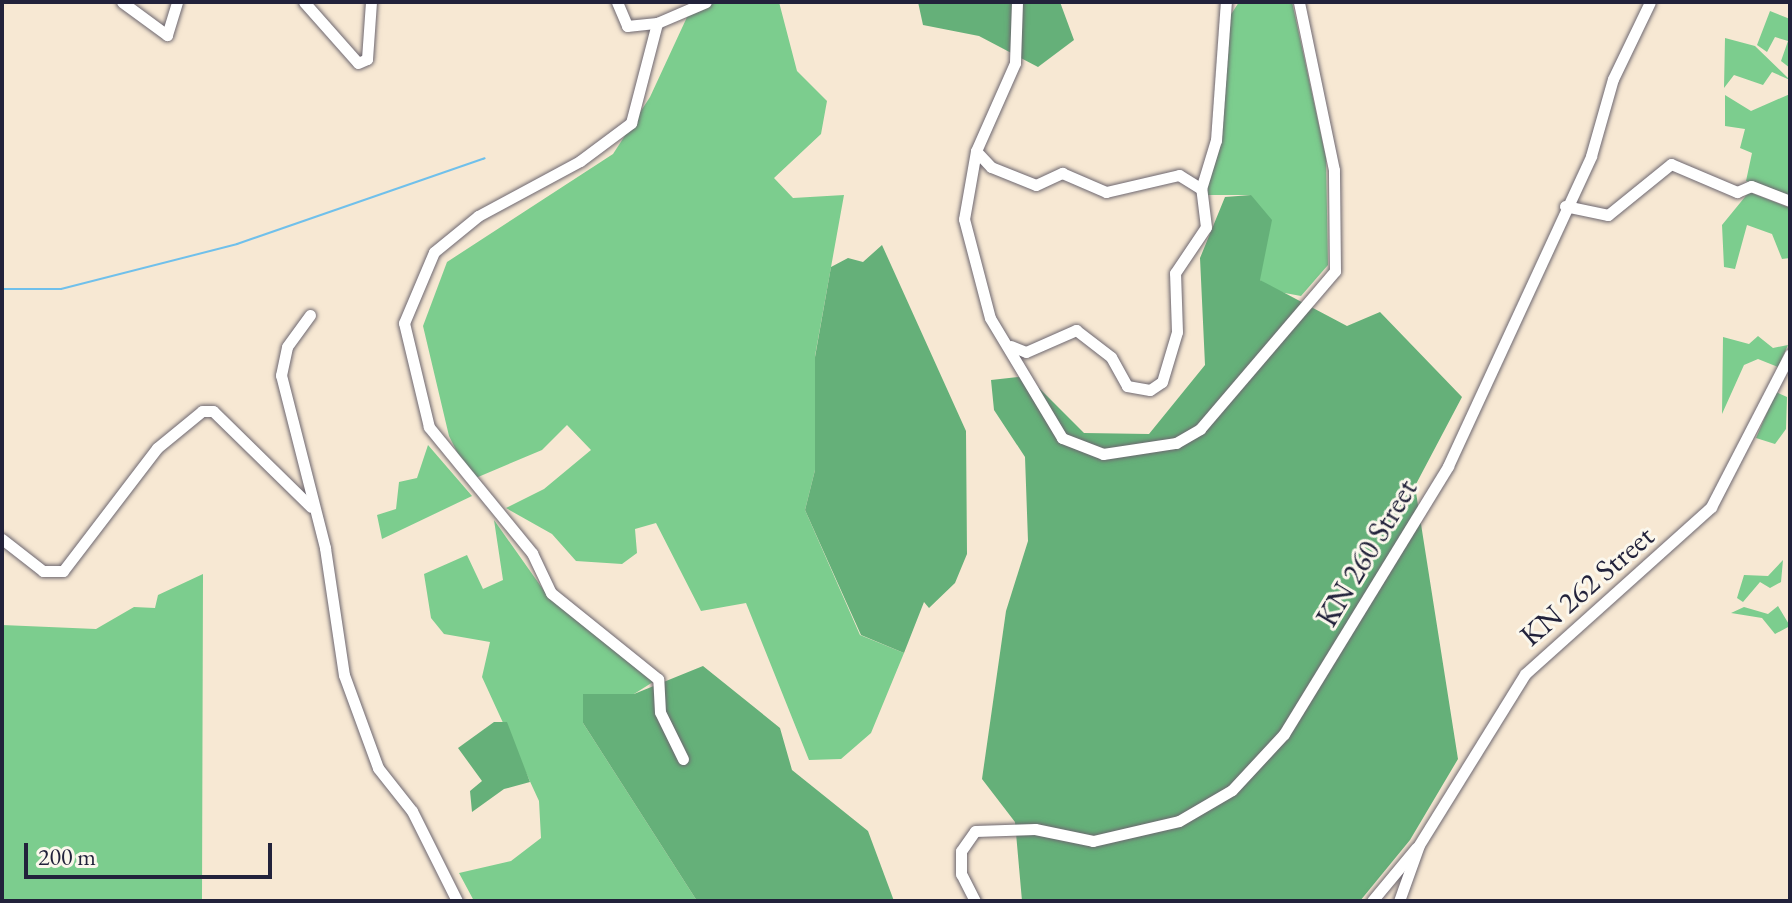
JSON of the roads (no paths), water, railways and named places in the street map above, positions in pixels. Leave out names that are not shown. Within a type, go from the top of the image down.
[{"type":"street","points":[[122,2],[167,35],[177,2]]},
{"type":"street","points":[[304,2],[358,63],[367,59],[371,2]]},
{"type":"street","points":[[617,2],[627,26],[657,23],[706,2]]},
{"type":"street","points":[[1017,2],[1015,63],[976,151],[964,219],[990,318],[1011,345],[1062,438],[1103,454],[1176,443],[1200,429],[1335,271],[1334,170],[1299,2]]},
{"type":"street","points":[[1011,345],[1026,352],[1076,330],[1111,357],[1127,386],[1150,390],[1162,382],[1177,332],[1175,273],[1206,227],[1201,189],[1216,140],[1226,2]]},
{"type":"street","name":"KN 260 Street","points":[[975,901],[961,874],[961,851],[975,831],[1035,829],[1093,841],[1179,821],[1232,790],[1284,734],[1448,466],[1565,206],[1650,2]]},
{"type":"street","points":[[657,23],[631,123],[580,161],[478,216],[434,252],[404,323],[429,427],[532,553],[551,593],[658,679],[660,712],[683,759]]},
{"type":"street","points":[[976,151],[991,167],[1036,185],[1062,173],[1106,192],[1179,175],[1201,189]]},
{"type":"street","points":[[1565,206],[1608,215],[1671,164],[1737,192],[1751,186],[1790,201]]},
{"type":"street","points":[[310,315],[287,347],[281,375],[314,510],[344,675],[366,737],[457,901]]},
{"type":"street","name":"KN 262 Street","points":[[1399,901],[1419,845],[1525,674],[1711,507],[1790,354]]},
{"type":"street","points":[[2,539],[43,571],[63,571],[157,448],[202,411],[213,411],[314,510]]},
{"type":"street","points":[[1372,901],[1419,845]]},
{"type":"waterway","points":[[2,289],[61,289],[237,244],[485,158]]}]
